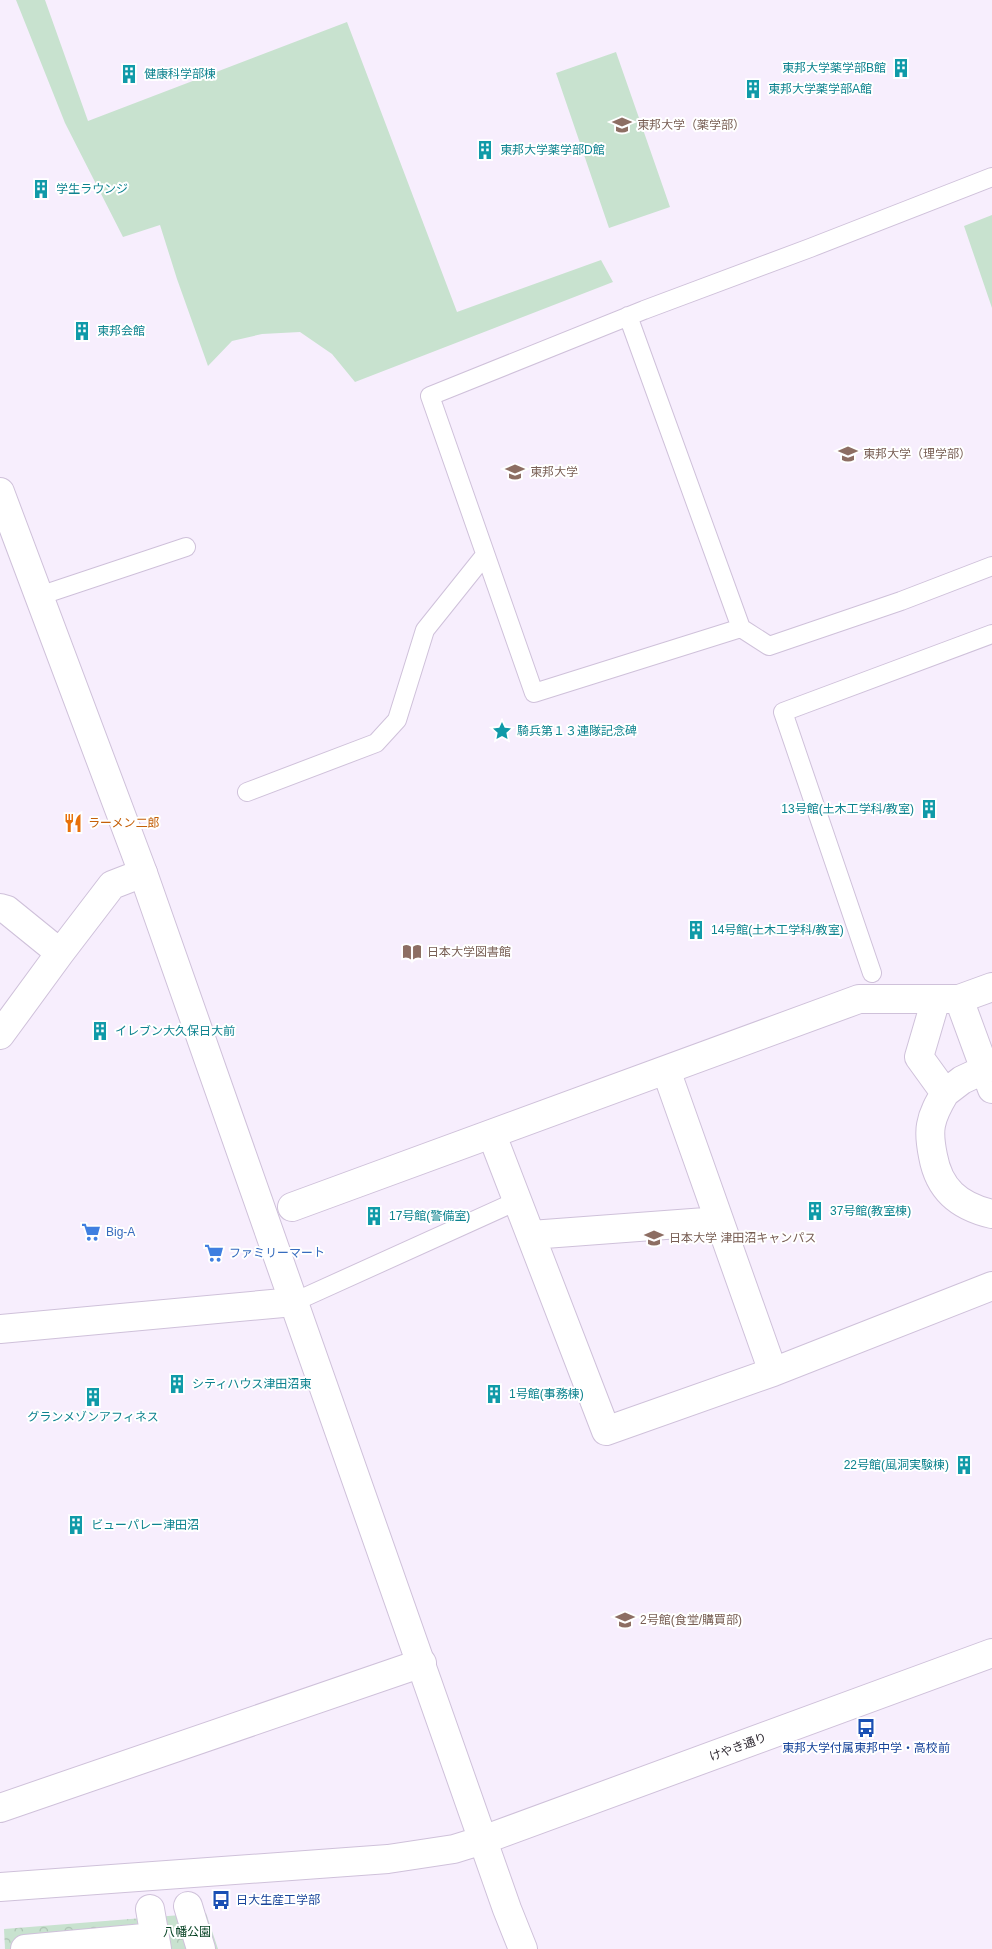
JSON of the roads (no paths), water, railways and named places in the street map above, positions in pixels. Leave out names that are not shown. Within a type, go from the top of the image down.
[{"type":"street","points":[[1,497],[143,873],[523,1949]]},
{"type":"street","points":[[0,1035],[112,885],[143,873]]},
{"type":"street","points":[[0,908],[7,910],[60,953]]},
{"type":"street","points":[[292,1207],[859,999],[948,999],[992,987]]},
{"type":"street","points":[[948,999],[992,1089]]},
{"type":"street","points":[[945,1093],[919,1057],[948,999]]},
{"type":"street","points":[[992,1066],[962,1080],[945,1093],[935,1110],[931,1126],[932,1150],[942,1184],[955,1197],[973,1207],[992,1214]]},
{"type":"street","points":[[666,1070],[773,1372]]},
{"type":"street","points":[[492,1135],[606,1431],[773,1372],[992,1286]]},
{"type":"street","points":[[531,1235],[719,1221]]},
{"type":"street","points":[[0,1329],[294,1302]]},
{"type":"street","name":"けやき通り","points":[[0,1887],[388,1859],[454,1849],[992,1653]]},
{"type":"street","points":[[0,1808],[422,1663]]},
{"type":"street","points":[[188,1906],[201,1949]]},
{"type":"street","points":[[24,1949],[156,1943],[150,1909]]},
{"type":"lane","points":[[740,628],[534,693],[430,396],[628,316],[992,177]]},
{"type":"lane","points":[[628,316],[740,628],[769,646],[901,601],[992,566]]},
{"type":"lane","points":[[39,596],[186,547]]},
{"type":"lane","points":[[247,792],[376,743],[397,720],[425,630],[485,555]]},
{"type":"lane","points":[[872,974],[783,712],[992,634]]},
{"type":"lane","points":[[294,1302],[517,1201]]},
{"type":"place","name":"東邦大学薬学部B館","points":[[901,68]]},
{"type":"place","name":"健康科学部棟","points":[[129,74]]},
{"type":"place","name":"東邦大学薬学部A館","points":[[753,89]]},
{"type":"place","name":"東邦大学（薬学部）","points":[[622,125]]},
{"type":"place","name":"東邦大学薬学部D館","points":[[485,150]]},
{"type":"place","name":"学生ラウンジ","points":[[41,189]]},
{"type":"place","name":"東邦会館","points":[[82,331]]},
{"type":"place","name":"東邦大学（理学部）","points":[[848,454]]},
{"type":"place","name":"東邦大学","points":[[515,472]]},
{"type":"place","name":"騎兵第１３連隊記念碑","points":[[502,731]]},
{"type":"place","name":"13号館(土木工学科/教室)","points":[[929,809]]},
{"type":"place","name":"ラーメン二郎","points":[[73,823]]},
{"type":"place","name":"14号館(土木工学科/教室)","points":[[696,930]]},
{"type":"place","name":"日本大学図書館","points":[[412,952]]},
{"type":"place","name":"イレブン大久保日大前","points":[[100,1031]]},
{"type":"place","name":"37号館(教室棟)","points":[[815,1211]]},
{"type":"place","name":"17号館(警備室)","points":[[374,1216]]},
{"type":"place","name":"Big-A","points":[[91,1232]]},
{"type":"place","name":"日本大学 津田沼キャンパス","points":[[654,1238]]},
{"type":"place","name":"ファミリーマート","points":[[214,1253]]},
{"type":"place","name":"シティハウス津田沼東","points":[[177,1384]]},
{"type":"place","name":"1号館(事務棟)","points":[[494,1394]]},
{"type":"place","name":"グランメゾンアフィネス","points":[[93,1397]]},
{"type":"place","name":"22号館(風洞実験棟)","points":[[964,1465]]},
{"type":"place","name":"ビューパレー津田沼","points":[[76,1525]]},
{"type":"place","name":"2号館(食堂/購買部)","points":[[625,1620]]},
{"type":"place","name":"東邦大学付属東邦中学・高校前","points":[[866,1728]]},
{"type":"place","name":"日大生産工学部","points":[[221,1900]]},
{"type":"park label","name":"八幡公園","points":[[187,1932]]}]
